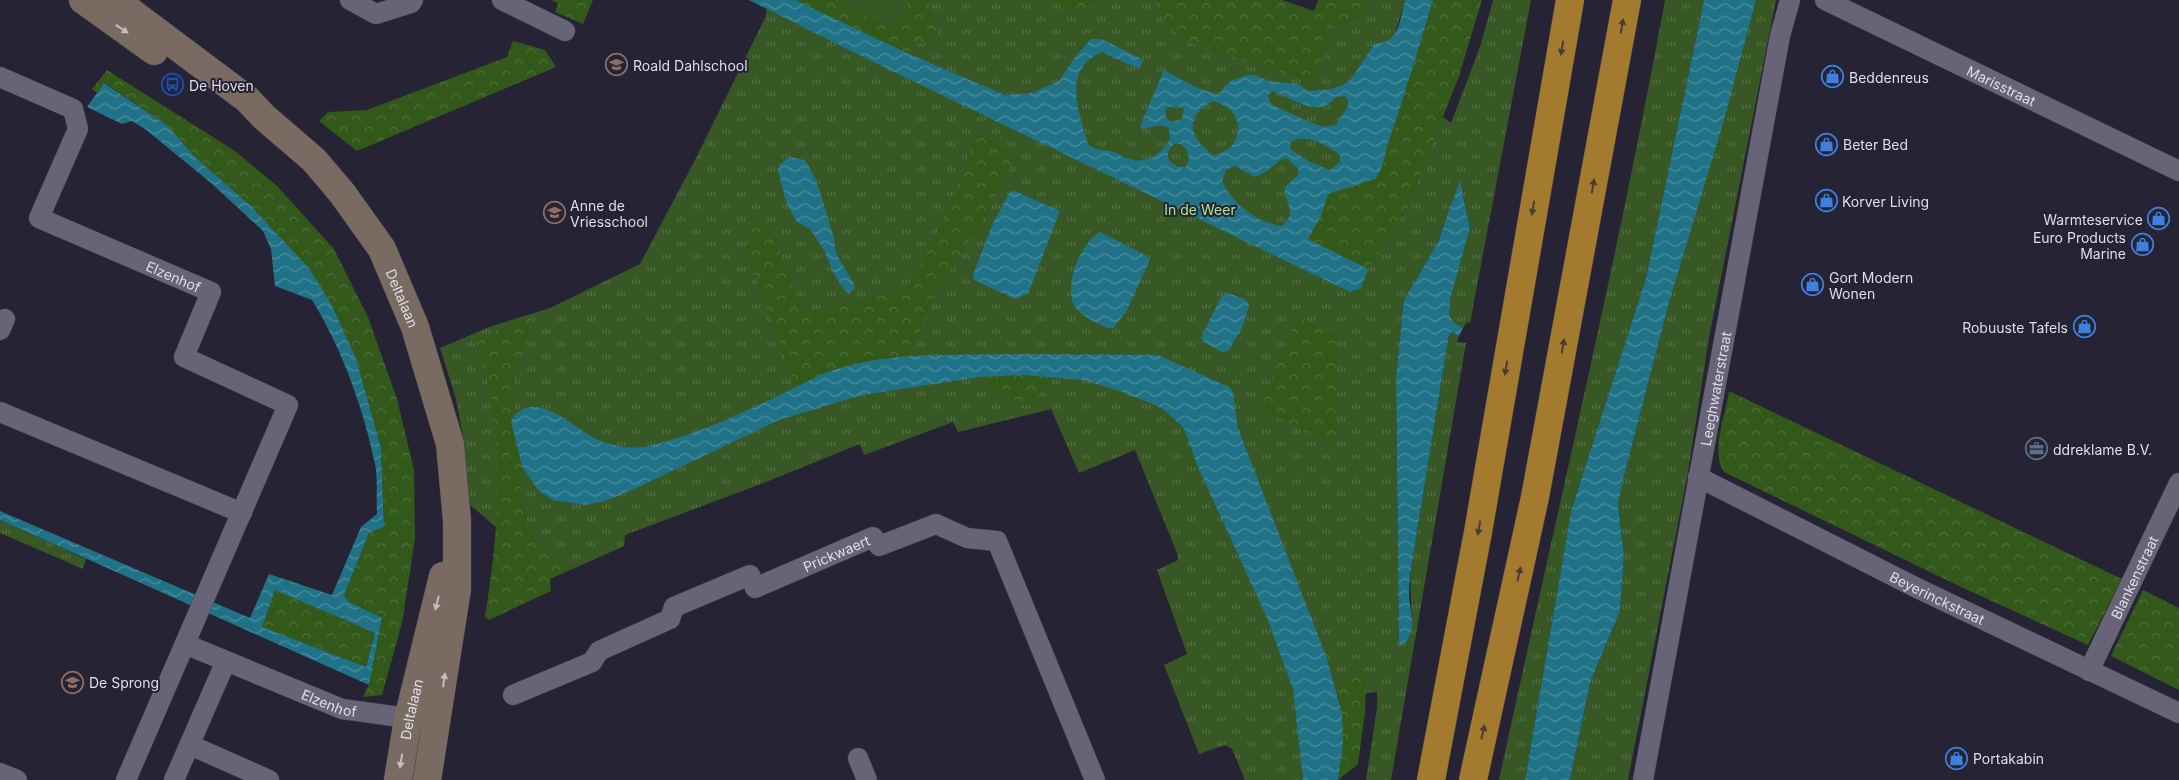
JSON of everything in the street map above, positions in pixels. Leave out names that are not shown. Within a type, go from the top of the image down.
[{"type":"highway","points":[[1432,780],[1478,532],[1570,0]]},
{"type":"highway","points":[[1473,780],[1535,498],[1627,0]]},
{"type":"street","name":"Deltalaan","points":[[83,0],[94,10],[239,109],[264,117]]},
{"type":"street","name":"Deltalaan","points":[[115,0],[247,98],[264,117],[314,160],[342,193],[382,249],[415,328],[450,444],[457,522],[457,589],[438,722],[427,780]]},
{"type":"street","points":[[350,0],[376,14],[412,3],[413,0]]},
{"type":"street","points":[[502,0],[565,31]]},
{"type":"street","name":"Leeghwaterstraat","points":[[1643,780],[1780,36],[1790,0]]},
{"type":"street","name":"Marisstraat","points":[[1825,0],[2179,171]]},
{"type":"street","name":"Elzenhof","points":[[0,77],[73,109],[78,129],[39,218],[211,292],[184,357],[288,405],[126,780]]},
{"type":"street","points":[[0,412],[242,513]]},
{"type":"street","name":"Beyerinckstraat","points":[[1698,477],[1917,588],[2179,713]]},
{"type":"street","name":"Blankenstraat","points":[[2089,671],[2179,483]]},
{"type":"street","name":"Deltalaan","points":[[398,780],[408,719],[457,522]]},
{"type":"street","name":"Prickwaert","points":[[513,695],[592,662],[599,651],[670,620],[674,607],[750,575],[755,588],[873,537],[879,546],[936,524],[967,538],[997,541],[1095,780]]},
{"type":"street","name":"Elzenhof","points":[[185,644],[342,709],[438,722]]},
{"type":"street","points":[[174,780],[226,661]]},
{"type":"street","points":[[190,744],[269,780]]},
{"type":"street","points":[[858,758],[867,780]]},
{"type":"street","points":[[0,773],[17,780]]},
{"type":"green space","points":[[550,0],[593,0],[583,24],[555,12],[558,3]]},
{"type":"green space","name":"In de Weer","points":[[767,0],[1257,0],[1335,26],[1364,14],[1370,0],[1405,0],[1394,37],[1364,58],[1451,123],[1480,47],[1493,0],[1531,0],[1470,323],[1467,322],[1463,328],[1453,322],[1448,314],[1450,300],[1470,228],[1463,194],[1443,226],[1437,244],[1405,298],[1403,307],[1396,378],[1399,644],[1409,638],[1411,569],[1449,335],[1452,332],[1459,336],[1457,342],[1466,343],[1391,780],[1366,780],[1377,708],[1377,692],[1295,699],[1303,780],[1245,780],[1232,749],[1225,745],[1199,754],[1164,665],[1187,654],[1157,570],[1178,560],[1177,553],[1135,450],[1079,473],[1051,409],[958,432],[953,422],[864,455],[860,444],[625,535],[624,546],[575,568],[550,557],[537,543],[510,539],[469,504],[463,437],[456,399],[440,348],[492,326],[550,308],[640,264],[696,158],[766,16]]},
{"type":"green space","points":[[795,0],[832,0],[896,29],[909,0],[929,0],[930,12],[937,26],[937,37],[915,45],[907,53]]},
{"type":"green space","points":[[832,0],[909,0],[896,29]]},
{"type":"green space","points":[[1056,0],[1097,0],[1087,9],[1071,12],[1060,6]]},
{"type":"green space","points":[[1154,0],[1282,0],[1314,11],[1318,0],[1370,0],[1364,14],[1335,26],[1327,36],[1327,46],[1315,83],[1310,85],[1299,79],[1185,41],[1166,24]]},
{"type":"green space","points":[[1433,0],[1482,0],[1459,76],[1407,209],[1368,269],[1308,239],[1320,218],[1328,194],[1375,179],[1383,164]]},
{"type":"green space","points":[[1665,0],[1704,0],[1646,278],[1571,511],[1525,780],[1499,780],[1627,196]]},
{"type":"green space","points":[[1756,0],[1776,0],[1709,338],[1688,472],[1628,780],[1570,780],[1590,683],[1620,611],[1624,557],[1618,504],[1624,476],[1670,299]]},
{"type":"green space","points":[[513,41],[545,50],[556,67],[357,151],[319,121],[328,112],[367,110],[507,57]]},
{"type":"green space","points":[[107,70],[235,151],[277,186],[334,249],[368,317],[397,399],[414,470],[415,539],[402,623],[382,695],[363,697],[369,685],[382,619],[349,602],[344,595],[369,533],[384,527],[381,448],[356,358],[309,268],[252,207],[195,157],[167,125],[105,83],[97,93],[92,89]]},
{"type":"green space","points":[[976,133],[1017,154],[981,224],[936,292],[909,355],[837,369],[796,388],[745,249],[748,232],[763,225],[771,231],[806,315],[907,287],[928,250],[946,212],[963,174]]},
{"type":"green space","points":[[533,316],[516,375],[514,412],[511,421],[522,466],[520,485],[528,524],[537,543],[550,557],[575,568],[550,579],[551,591],[489,620],[485,616],[494,547],[498,476],[492,406],[485,372],[475,339]]},
{"type":"green space","points":[[1300,317],[1337,335],[1337,448],[1261,409],[1283,347]]},
{"type":"green space","points":[[1023,375],[1052,377],[1045,389],[1027,406],[1015,403],[980,377]]},
{"type":"green space","points":[[1729,391],[2122,579],[2088,645],[1961,587],[1724,472],[1718,453],[1720,432]]},
{"type":"green space","points":[[0,520],[86,559],[83,569],[0,533]]},
{"type":"green space","points":[[275,589],[375,633],[366,667],[261,627]]},
{"type":"green space","points":[[2143,590],[2179,608],[2179,690],[2111,656]]},
{"type":"green space","points":[[1367,665],[1365,712],[1358,764],[1338,780],[1342,747],[1342,726],[1337,693]]},
{"type":"water","points":[[749,0],[795,0],[907,53],[1005,95],[1032,93],[1059,81],[1075,57],[1091,39],[1101,39],[1144,60],[1139,69],[1102,52],[1089,60],[1081,69],[1077,80],[1076,92],[1088,144],[1091,147],[1114,152],[1131,160],[1145,160],[1156,155],[1170,139],[1169,128],[1161,125],[1142,129],[1140,126],[1164,70],[1195,87],[1219,95],[1231,81],[1247,75],[1256,75],[1267,81],[1298,84],[1308,91],[1331,89],[1343,85],[1351,79],[1375,43],[1383,43],[1394,35],[1400,22],[1405,0],[1433,0],[1380,171],[1375,179],[1328,194],[1320,218],[1308,239],[1368,269],[1361,288],[1350,292]],"holes":[[[1272,91],[1314,107],[1329,104],[1335,97],[1345,96],[1348,100],[1348,106],[1336,125],[1325,127],[1272,105],[1268,96]],[[1213,101],[1225,106],[1233,113],[1237,121],[1238,130],[1236,139],[1231,146],[1223,152],[1213,155],[1205,148],[1199,141],[1193,127],[1193,120],[1203,107]],[[1168,107],[1184,109],[1182,119],[1172,122],[1166,118],[1165,110]],[[1298,139],[1309,139],[1320,143],[1340,155],[1340,162],[1330,170],[1310,162],[1290,149],[1291,142]],[[1174,144],[1181,144],[1188,154],[1186,167],[1172,164],[1168,153]],[[1282,159],[1288,159],[1299,170],[1298,175],[1285,187],[1290,212],[1287,221],[1281,226],[1263,221],[1246,211],[1232,197],[1222,181],[1226,170],[1235,166],[1255,177],[1264,173]]]},
{"type":"water","points":[[1704,0],[1756,0],[1724,120],[1670,299],[1624,476],[1618,504],[1624,557],[1620,611],[1590,683],[1570,780],[1525,780],[1571,511],[1646,278]]},
{"type":"water","points":[[104,83],[167,125],[195,157],[252,207],[309,268],[331,304],[356,358],[381,448],[384,527],[369,533],[344,595],[349,602],[382,618],[369,685],[0,520],[0,511],[250,618],[269,574],[332,595],[361,527],[377,514],[375,464],[358,400],[342,358],[312,300],[275,286],[271,249],[263,231],[211,183],[145,129],[132,121],[122,124],[87,107]],"holes":[[[275,590],[375,633],[366,667],[262,627]]]},
{"type":"water","points":[[790,157],[805,160],[815,179],[834,237],[835,249],[855,287],[849,294],[833,272],[824,250],[810,229],[797,222],[786,202],[778,170],[780,164]]},
{"type":"water","points":[[1460,181],[1470,228],[1450,300],[1449,314],[1453,322],[1463,328],[1459,336],[1452,332],[1449,335],[1409,584],[1412,628],[1410,635],[1402,645],[1399,644],[1396,378],[1403,307],[1405,298],[1437,244]]},
{"type":"water","points":[[1015,191],[1060,211],[1028,294],[1015,299],[974,280],[973,275],[993,223],[1010,192]]},
{"type":"water","points":[[1100,232],[1143,254],[1150,260],[1126,312],[1113,328],[1108,328],[1083,315],[1074,305],[1071,296],[1073,276],[1080,255]]},
{"type":"water","points":[[1227,293],[1245,299],[1249,304],[1244,323],[1235,340],[1228,351],[1221,352],[1204,342],[1201,338],[1222,295]]},
{"type":"water","points":[[1014,354],[1158,355],[1229,387],[1233,392],[1238,428],[1326,656],[1342,713],[1343,744],[1338,780],[1303,780],[1293,689],[1267,618],[1197,465],[1184,428],[1163,409],[1150,403],[1117,390],[1083,380],[1023,375],[980,377],[862,395],[779,420],[632,490],[605,501],[586,505],[553,500],[538,490],[522,466],[511,421],[519,411],[529,407],[540,408],[563,418],[600,441],[621,447],[635,448],[649,446],[702,430],[824,374],[859,363],[903,357]]},
{"type":"place","name":"Roald Dahlschool","points":[[617,65]]},
{"type":"place","name":"Beddenreus","points":[[1833,77]]},
{"type":"place","name":"De Hoven","points":[[173,85]]},
{"type":"place","name":"Beter Bed","points":[[1827,144]]},
{"type":"place","name":"Korver Living","points":[[1826,201]]},
{"type":"place","name":"Anne de Vriesschool","points":[[554,213]]},
{"type":"place","name":"Warmteservice","points":[[2159,219]]},
{"type":"place","name":"Euro Products Marine","points":[[2142,245]]},
{"type":"place","name":"Gort Modern Wonen","points":[[1813,285]]},
{"type":"place","name":"Robuuste Tafels","points":[[2084,327]]},
{"type":"place","name":"ddreklame B.V.","points":[[2037,449]]},
{"type":"place","name":"De Sprong","points":[[73,682]]},
{"type":"place","name":"Portakabin","points":[[1957,758]]}]
